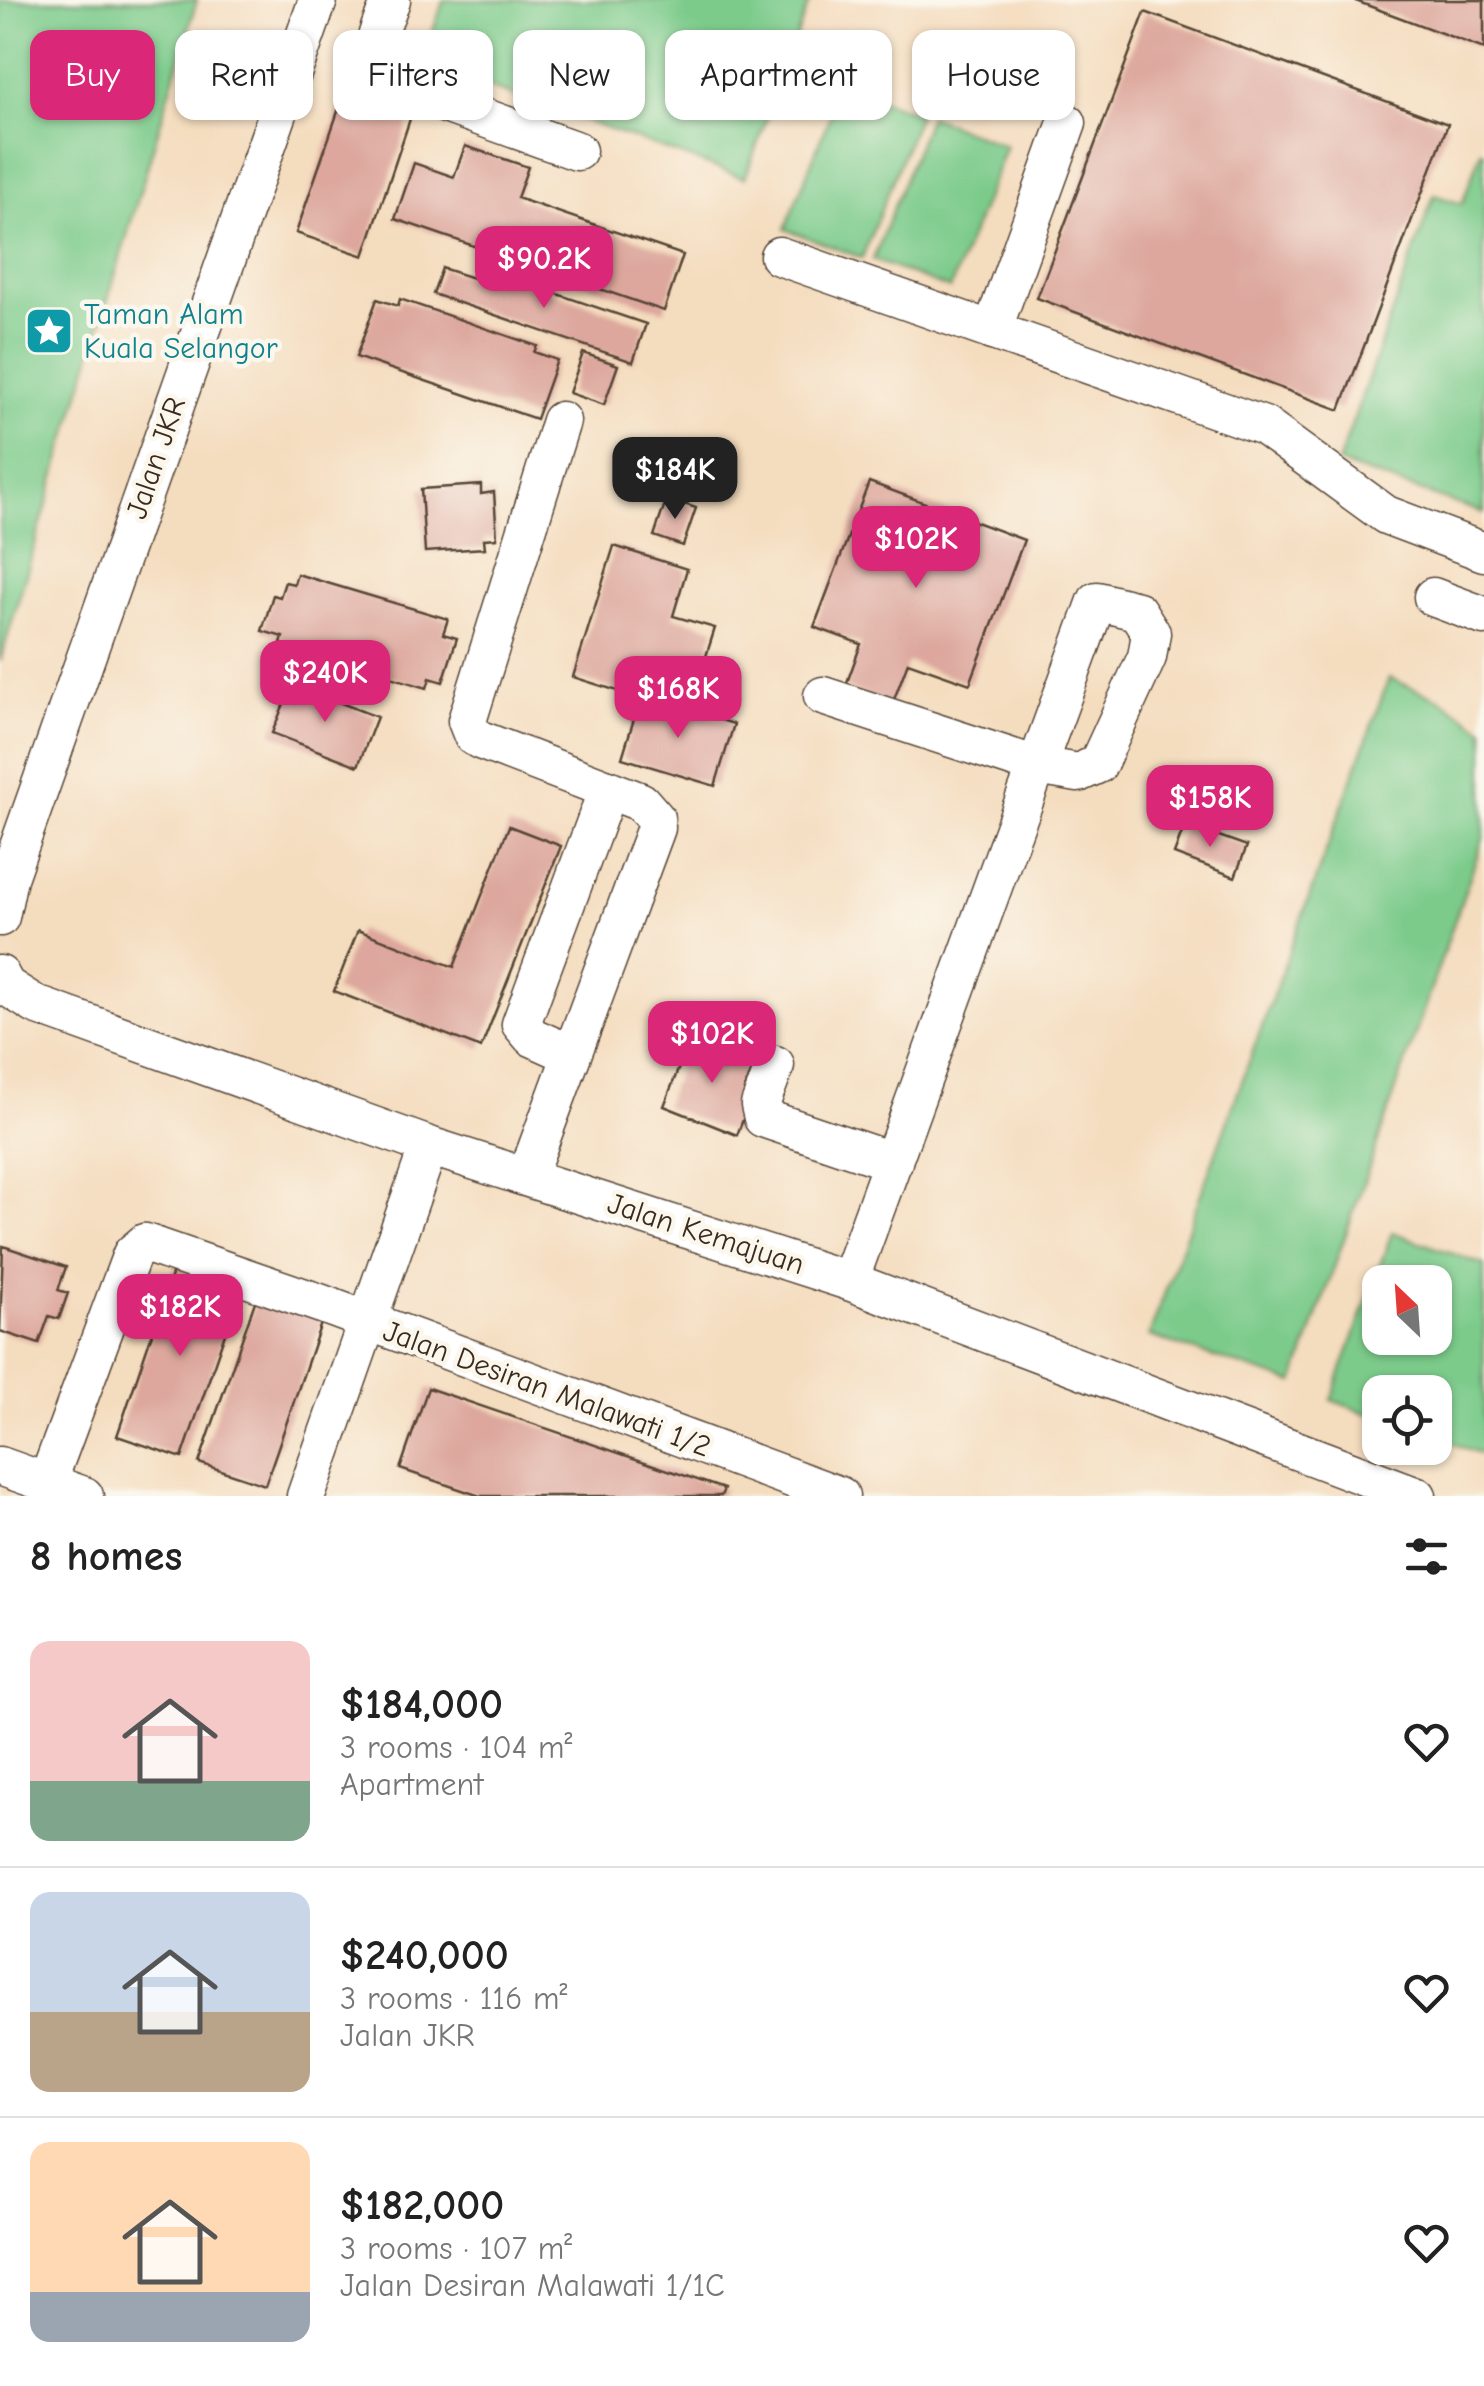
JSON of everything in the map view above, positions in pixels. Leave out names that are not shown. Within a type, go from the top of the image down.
[{"type":"street","name":"Jalan JKR","points":[[0,917],[8,878],[318,0]]},
{"type":"street","points":[[391,0],[373,51],[374,69],[387,84],[577,151]]},
{"type":"street","points":[[992,331],[1067,123]]},
{"type":"street","points":[[778,256],[1264,426],[1386,515],[1484,552]]},
{"type":"street","points":[[528,1176],[656,828],[655,818],[640,802],[480,740],[473,736],[466,722],[561,420]]},
{"type":"street","points":[[1432,597],[1484,616]]},
{"type":"street","points":[[823,696],[1037,766],[850,1281]]},
{"type":"street","points":[[570,1054],[532,1037],[521,1024],[608,789]]},
{"type":"street","name":"Jalan Kemajuan","points":[[0,975],[6,986],[36,1006],[429,1146],[850,1281],[1413,1495]]},
{"type":"street","points":[[775,1065],[760,1105],[762,1118],[893,1162]]},
{"type":"street","points":[[306,1496],[429,1146]]},
{"type":"street","name":"Jalan Desiran Malawati 1/2","points":[[47,1483],[132,1254],[144,1243],[367,1322],[742,1480],[840,1496]]},
{"type":"street","points":[[0,1466],[84,1496]]},
{"type":"green space","name":"Taman Alam Kuala Selangor","points":[[0,0],[197,0],[188,30],[175,30],[175,74],[0,662]]},
{"type":"green space","points":[[444,0],[810,0],[799,30],[665,30],[665,120],[766,120],[745,178],[582,120],[645,120],[645,30],[513,30],[513,96],[493,89],[493,30],[433,30]]},
{"type":"green space","points":[[892,104],[912,111],[912,120],[917,120],[862,258],[785,229],[828,120],[892,120]]},
{"type":"green space","points":[[927,120],[939,120],[1006,146],[950,289],[873,260]]},
{"type":"green space","points":[[1481,151],[1484,513],[1338,463],[1434,195],[1462,204]]},
{"type":"green space","points":[[1389,678],[1442,700],[1484,729],[1484,836],[1294,1383],[1149,1336]]},
{"type":"green space","points":[[1392,1232],[1484,1265],[1484,1455],[1452,1443],[1452,1375],[1362,1375],[1362,1411],[1331,1400],[1362,1315],[1362,1355],[1452,1355],[1452,1265],[1380,1265]]},
{"type":"building","points":[[1353,0],[1484,0],[1484,49]]},
{"type":"building","points":[[1145,12],[1448,124],[1340,410],[1037,298]]},
{"type":"building","points":[[335,120],[410,120],[364,256],[296,233]]},
{"type":"building","points":[[465,146],[528,167],[517,198],[683,255],[664,311],[395,219],[414,163],[454,177]]},
{"type":"building","points":[[478,267],[646,324],[633,362],[433,294],[442,268],[473,278]]},
{"type":"building","points":[[377,299],[398,306],[400,299],[537,346],[534,352],[557,360],[536,419],[356,357]]},
{"type":"building","points":[[583,353],[618,365],[604,405],[569,393]]},
{"type":"building","points":[[869,482],[1024,540],[970,684],[908,662],[892,705],[845,688],[861,644],[814,627]]},
{"type":"building","points":[[481,485],[481,494],[494,492],[497,538],[484,539],[485,548],[425,552],[421,489]]},
{"type":"building","points":[[667,498],[696,508],[683,546],[654,536]]},
{"type":"building","points":[[614,546],[687,569],[673,616],[715,628],[697,685],[639,667],[630,695],[573,677]]},
{"type":"building","points":[[297,574],[448,619],[443,634],[457,638],[443,682],[430,678],[427,688],[281,644],[283,637],[262,631],[273,595],[280,597],[285,582],[294,584]]},
{"type":"building","points":[[292,684],[377,717],[358,766],[272,733]]},
{"type":"building","points":[[641,696],[734,724],[715,786],[622,758]]},
{"type":"building","points":[[1185,824],[1247,846],[1235,877],[1174,854]]},
{"type":"building","points":[[509,826],[561,846],[481,1048],[334,991],[358,930],[454,967]]},
{"type":"building","points":[[691,1036],[756,1061],[744,1090],[753,1094],[737,1135],[664,1106]]},
{"type":"building","points":[[3,1246],[66,1267],[58,1290],[68,1293],[59,1319],[49,1316],[39,1344],[0,1331]]},
{"type":"building","points":[[177,1260],[243,1281],[182,1458],[117,1436]]},
{"type":"building","points":[[260,1287],[326,1309],[265,1485],[199,1463]]},
{"type":"building","points":[[428,1388],[724,1489],[721,1496],[480,1496],[400,1469]]},
{"type":"place","name":"Taman Alam Kuala Selangor","points":[[49,331]]}]
